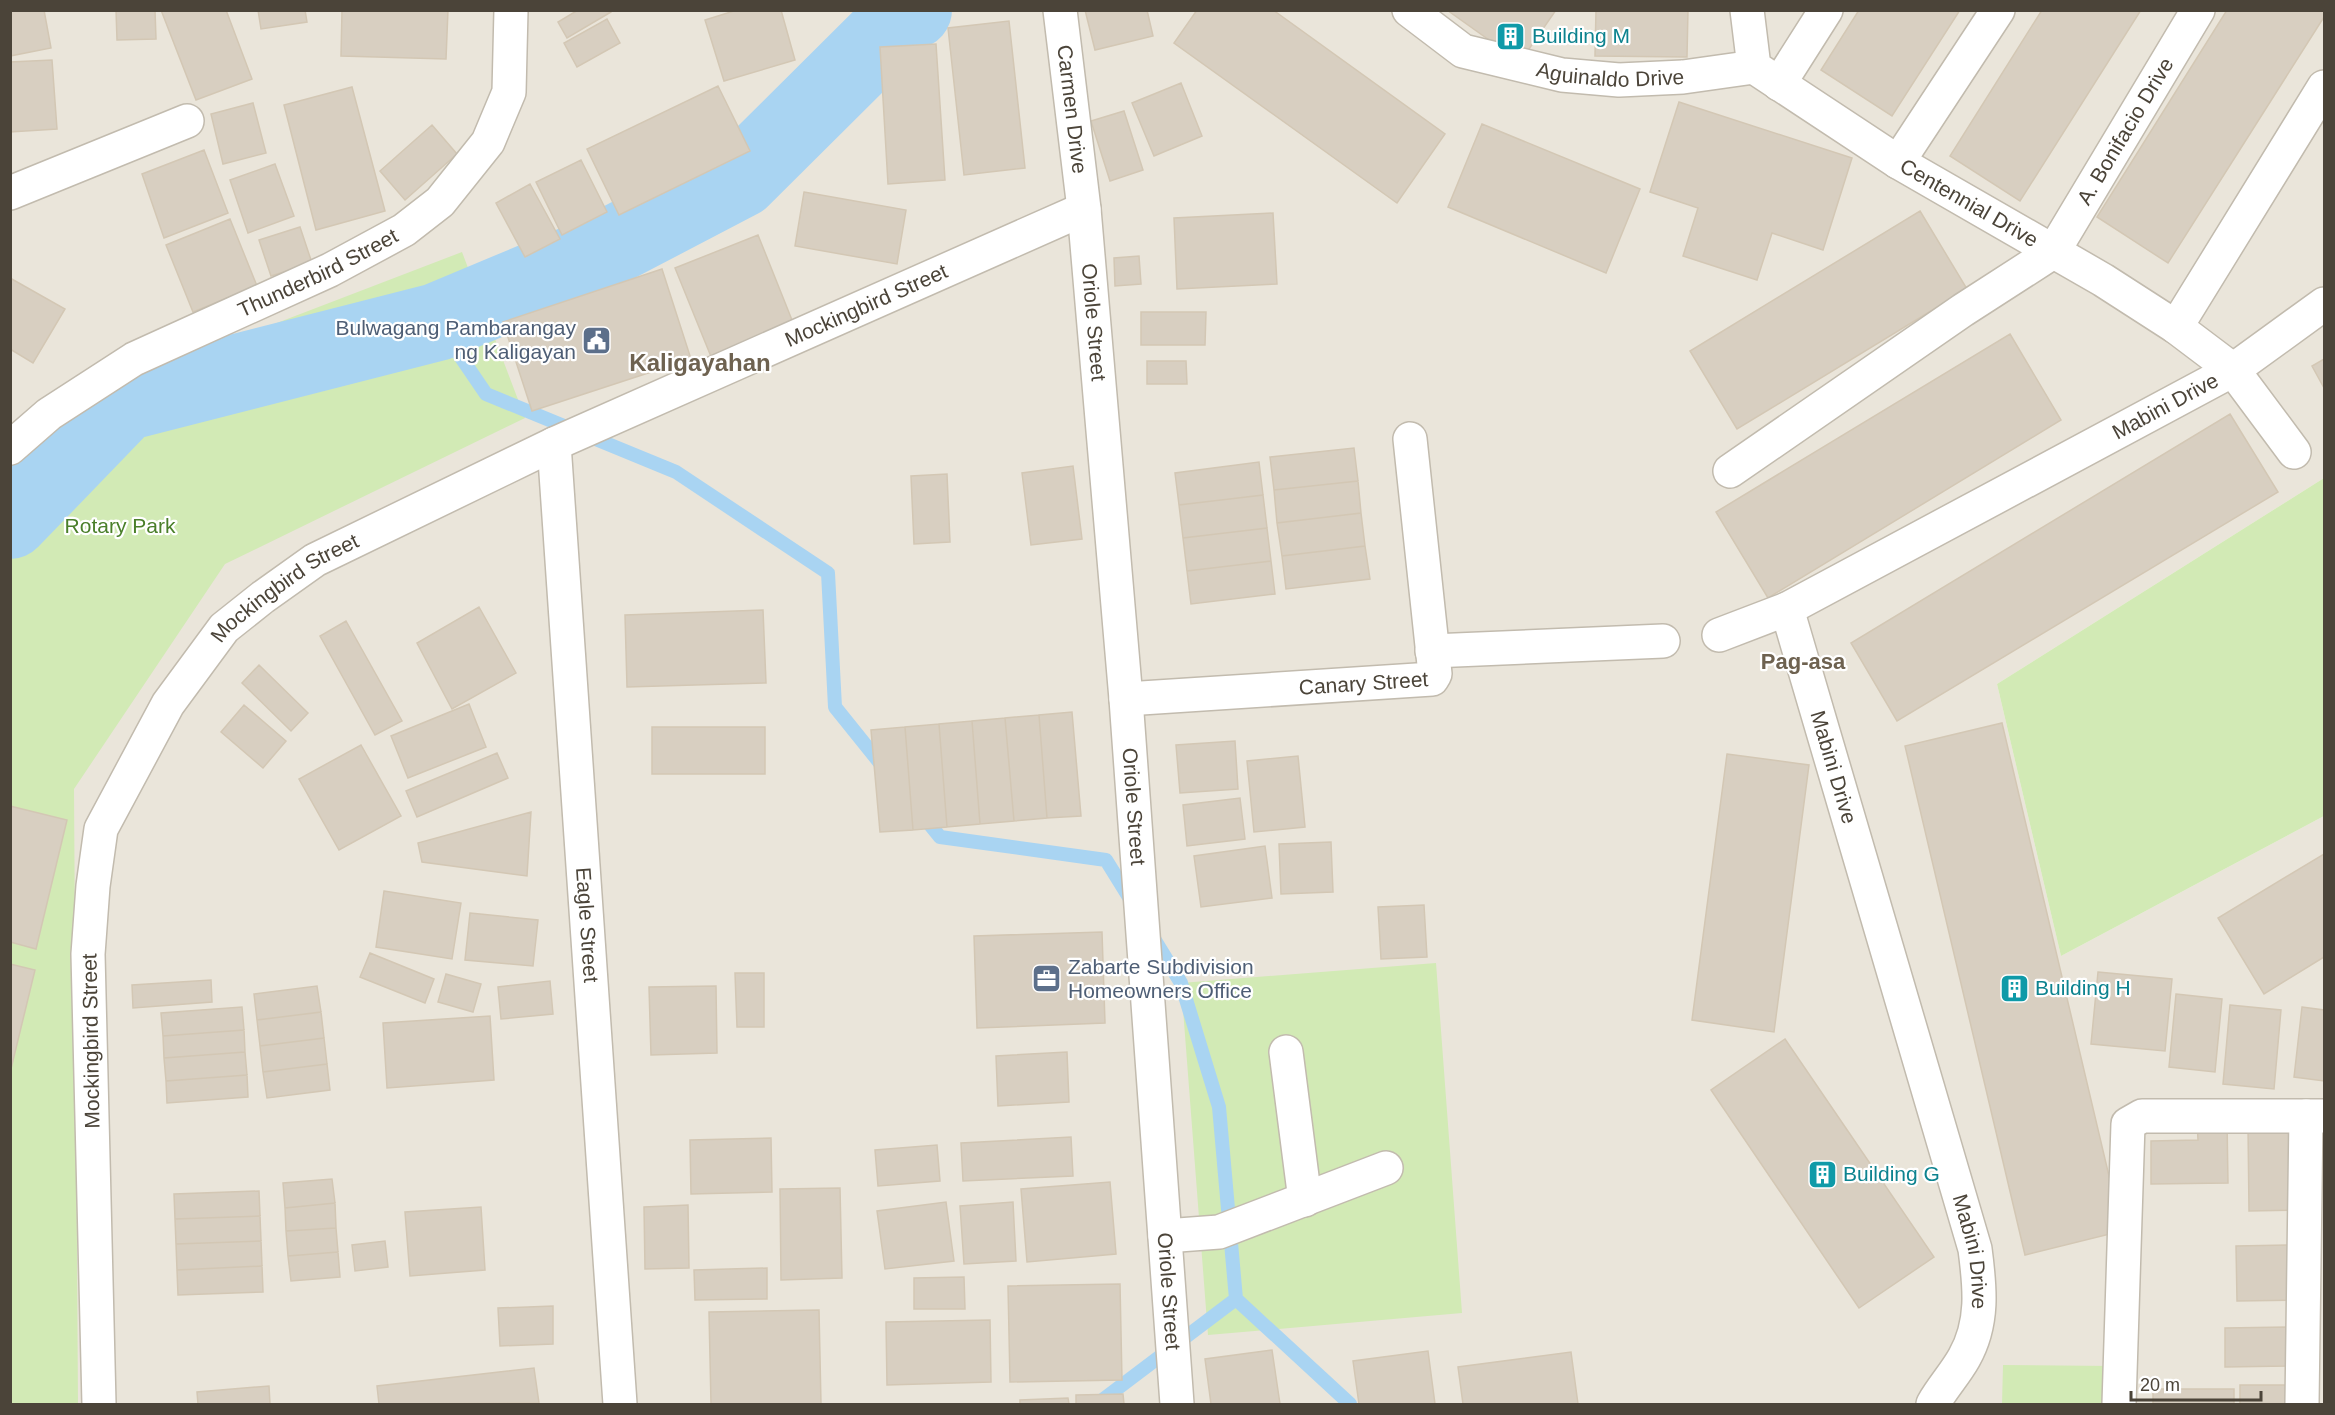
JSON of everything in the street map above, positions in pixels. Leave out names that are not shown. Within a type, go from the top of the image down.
[{"type":"street","name":"Thunderbird Street","points":[[10,448],[49,414],[134,359],[330,270],[404,230],[440,202],[488,142],[509,92],[511,10]]},
{"type":"street","name":"Carmen Drive","points":[[1060,10],[1084,209]]},
{"type":"street","name":"Aguinaldo Drive","points":[[1409,10],[1463,51],[1562,75],[1619,80],[1767,76]]},
{"type":"street","points":[[1748,10],[1767,76]]},
{"type":"street","points":[[1767,76],[1826,10]]},
{"type":"street","points":[[1898,162],[1998,10]]},
{"type":"street","name":"A. Bonifacio Drive","points":[[2053,252],[2198,10]]},
{"type":"street","name":"Centennial Drive","points":[[1767,76],[1898,162],[2103,280],[2176,327],[2233,370],[2294,452]]},
{"type":"street","points":[[2176,327],[2325,87]]},
{"type":"street","points":[[10,193],[187,121]]},
{"type":"street","name":"Mockingbird Street","points":[[99,1404],[88,954],[93,886],[101,829],[168,704],[224,628],[315,560],[554,444],[1084,209]]},
{"type":"street","name":"Oriole Street","points":[[1084,209],[1126,699],[1177,1404]]},
{"type":"street","points":[[1730,471],[1963,310],[2053,252]]},
{"type":"street","name":"Mabini Drive","points":[[1933,1404],[1964,1358],[1977,1326],[1980,1293],[1975,1249],[1787,609],[2233,370],[2325,303]]},
{"type":"street","name":"Canary Street","points":[[1126,699],[1429,680],[1435,674],[1410,439]]},
{"type":"street","name":"Eagle Street","points":[[554,444],[620,1404]]},
{"type":"street","points":[[1719,635],[1787,609]]},
{"type":"street","points":[[1432,651],[1664,641]]},
{"type":"street","points":[[1286,1052],[1305,1200]]},
{"type":"street","points":[[2119,1404],[2128,1124],[2142,1116],[2315,1116],[2302,1404]]},
{"type":"street","points":[[1165,1236],[1219,1232],[1386,1168]]},
{"type":"shaded area","points":[[10,11],[2324,11],[2324,478],[1997,684],[2061,956],[2324,816],[2324,1404],[11,1404]]},
{"type":"green space","name":"Rotary Park","points":[[462,252],[525,418],[225,564],[74,789],[78,1404],[11,1404],[10,473],[22,457],[201,352]]},
{"type":"green space","points":[[2324,478],[2324,816],[2061,956],[1997,684]]},
{"type":"green space","points":[[1436,963],[1462,1313],[1208,1335],[1181,983]]},
{"type":"green space","points":[[2003,1365],[2113,1366],[2113,1404],[2002,1404]]},
{"type":"building","points":[[10,10],[44,10],[51,48],[10,56]]},
{"type":"building","points":[[116,10],[155,10],[156,39],[117,40]]},
{"type":"building","points":[[161,10],[226,10],[252,79],[196,100]]},
{"type":"building","points":[[258,10],[305,10],[307,22],[261,29]]},
{"type":"building","points":[[342,10],[448,10],[446,59],[341,56]]},
{"type":"building","points":[[578,10],[611,10],[611,12],[567,38],[558,22]]},
{"type":"building","points":[[737,10],[781,10],[795,60],[724,81],[705,20]]},
{"type":"building","points":[[1085,10],[1147,10],[1153,36],[1095,50]]},
{"type":"building","points":[[1197,10],[1273,10],[1445,134],[1397,203],[1174,43]]},
{"type":"building","name":"Building M","points":[[1447,10],[1556,10],[1520,62]]},
{"type":"building","points":[[1596,10],[1688,10],[1687,57],[1595,56]]},
{"type":"building","points":[[1859,10],[1960,10],[1892,116],[1821,70]]},
{"type":"building","points":[[2042,10],[2141,10],[2020,201],[1950,156]]},
{"type":"building","points":[[2227,10],[2324,10],[2324,17],[2168,263],[2097,217]]},
{"type":"building","points":[[607,19],[620,43],[577,67],[564,43]]},
{"type":"building","points":[[1009,21],[1025,168],[964,175],[948,28]]},
{"type":"building","points":[[936,44],[945,180],[888,184],[880,47]]},
{"type":"building","points":[[52,60],[57,129],[10,132],[10,62]]},
{"type":"building","points":[[1181,83],[1202,136],[1154,156],[1132,103]]},
{"type":"building","points":[[718,86],[750,151],[619,215],[587,149]]},
{"type":"building","points":[[352,87],[385,211],[316,230],[284,105]]},
{"type":"building","points":[[1679,102],[1852,158],[1823,250],[1772,233],[1757,280],[1683,256],[1698,208],[1650,192]]},
{"type":"building","points":[[253,103],[266,153],[223,164],[211,114]]},
{"type":"building","points":[[1124,111],[1143,170],[1110,181],[1091,121]]},
{"type":"building","points":[[1482,124],[1640,189],[1606,273],[1448,207]]},
{"type":"building","points":[[432,125],[457,154],[405,200],[380,171]]},
{"type":"building","points":[[204,150],[228,213],[164,238],[142,174]]},
{"type":"building","points":[[581,160],[607,212],[562,235],[536,182]]},
{"type":"building","points":[[275,164],[294,216],[248,233],[230,180]]},
{"type":"building","points":[[530,184],[560,239],[525,257],[496,203]]},
{"type":"building","points":[[804,192],[906,210],[897,264],[795,246]]},
{"type":"building","points":[[1920,211],[1967,289],[1737,429],[1690,351]]},
{"type":"building","points":[[1273,213],[1277,284],[1177,289],[1174,218]]},
{"type":"building","points":[[230,219],[257,286],[193,312],[166,245]]},
{"type":"building","points":[[300,227],[312,263],[271,276],[259,240]]},
{"type":"building","points":[[758,235],[794,325],[712,359],[675,268]]},
{"type":"building","points":[[1139,256],[1141,284],[1115,286],[1114,258]]},
{"type":"building","name":"Bulwagang Pambarangay ng Kaligayan","points":[[662,269],[691,359],[532,411],[503,322]]},
{"type":"building","points":[[10,278],[65,309],[33,363],[10,349]]},
{"type":"building","points":[[1141,312],[1206,312],[1205,345],[1141,345]]},
{"type":"building","points":[[2010,334],[2061,420],[1768,598],[1716,512]]},
{"type":"building","points":[[2324,359],[2324,388],[2312,366]]},
{"type":"building","points":[[1147,361],[1186,361],[1187,384],[1147,384]]},
{"type":"building","points":[[2230,414],[2278,492],[1897,721],[1851,643]]},
{"type":"building","points":[[1354,448],[1358,481],[1274,490],[1270,457]]},
{"type":"building","points":[[1259,462],[1263,495],[1179,505],[1175,473]]},
{"type":"building","points":[[1073,466],[1082,539],[1031,545],[1022,473]]},
{"type":"building","points":[[947,474],[950,542],[914,544],[911,476]]},
{"type":"building","points":[[1358,481],[1361,513],[1277,523],[1274,490]]},
{"type":"building","points":[[1263,495],[1267,528],[1183,538],[1179,505]]},
{"type":"building","points":[[1361,513],[1365,546],[1282,556],[1277,523]]},
{"type":"building","points":[[1267,528],[1271,561],[1187,571],[1183,538]]},
{"type":"building","points":[[1365,546],[1370,579],[1286,589],[1282,556]]},
{"type":"building","points":[[1271,561],[1275,594],[1191,604],[1187,571]]},
{"type":"building","points":[[479,607],[516,673],[452,709],[417,643]]},
{"type":"building","points":[[763,610],[766,683],[627,687],[625,615]]},
{"type":"building","points":[[346,621],[402,721],[375,735],[320,636]]},
{"type":"building","points":[[259,665],[308,713],[291,731],[242,683]]},
{"type":"building","points":[[469,704],[486,747],[408,778],[391,736]]},
{"type":"building","points":[[244,705],[286,741],[263,768],[221,732]]},
{"type":"building","points":[[1072,712],[1081,816],[1047,818],[1039,715]]},
{"type":"building","points":[[1039,715],[1047,818],[1014,821],[1005,718]]},
{"type":"building","points":[[1005,718],[1014,821],[980,824],[972,721]]},
{"type":"building","points":[[972,721],[980,824],[947,827],[939,724]]},
{"type":"building","name":"Building H","points":[[2002,723],[2122,1231],[2025,1255],[1905,746]]},
{"type":"building","points":[[939,724],[947,827],[913,830],[905,727]]},
{"type":"building","points":[[652,727],[765,727],[765,774],[652,774]]},
{"type":"building","points":[[905,727],[913,830],[880,832],[871,730]]},
{"type":"building","points":[[1235,741],[1238,789],[1180,793],[1176,745]]},
{"type":"building","points":[[361,745],[401,816],[339,850],[299,779]]},
{"type":"building","points":[[497,753],[508,778],[417,817],[406,791]]},
{"type":"building","points":[[1727,754],[1809,765],[1774,1032],[1692,1020]]},
{"type":"building","points":[[1298,756],[1305,827],[1254,832],[1247,761]]},
{"type":"building","points":[[1240,798],[1245,839],[1187,846],[1183,805]]},
{"type":"building","points":[[10,806],[67,820],[36,949],[10,942]]},
{"type":"building","points":[[531,812],[527,876],[422,862],[418,843]]},
{"type":"building","points":[[1331,842],[1333,892],[1281,894],[1279,844]]},
{"type":"building","points":[[1265,846],[1272,898],[1201,907],[1194,856]]},
{"type":"building","points":[[2324,854],[2324,957],[2264,994],[2218,918]]},
{"type":"building","points":[[384,891],[461,903],[452,959],[376,947]]},
{"type":"building","points":[[1424,905],[1427,957],[1381,959],[1378,907]]},
{"type":"building","points":[[470,913],[538,920],[533,966],[465,960]]},
{"type":"building","points":[[1102,932],[1105,1023],[977,1028],[974,936]]},
{"type":"building","points":[[370,953],[434,979],[425,1003],[360,977]]},
{"type":"building","points":[[10,964],[35,970],[10,1073]]},
{"type":"building","points":[[2098,972],[2172,979],[2165,1051],[2091,1044]]},
{"type":"building","points":[[735,973],[764,973],[764,1027],[737,1027]]},
{"type":"building","points":[[446,974],[481,984],[473,1012],[438,1002]]},
{"type":"building","points":[[211,980],[212,1002],[133,1008],[132,985]]},
{"type":"building","points":[[550,981],[553,1014],[501,1019],[498,987]]},
{"type":"building","points":[[317,986],[321,1012],[257,1020],[254,994]]},
{"type":"building","points":[[716,986],[717,1053],[651,1055],[649,987]]},
{"type":"building","points":[[2176,994],[2222,999],[2215,1072],[2169,1067]]},
{"type":"building","points":[[2230,1005],[2281,1010],[2274,1089],[2223,1084]]},
{"type":"building","points":[[242,1007],[244,1030],[163,1036],[161,1013]]},
{"type":"building","points":[[2302,1007],[2324,1010],[2324,1081],[2294,1077]]},
{"type":"building","points":[[321,1012],[324,1038],[260,1046],[257,1020]]},
{"type":"building","points":[[490,1016],[494,1080],[387,1088],[383,1023]]},
{"type":"building","points":[[244,1030],[245,1052],[164,1058],[163,1036]]},
{"type":"building","points":[[324,1038],[327,1064],[263,1072],[260,1046]]},
{"type":"building","name":"Building G","points":[[1785,1039],[1934,1257],[1859,1308],[1711,1090]]},
{"type":"building","points":[[245,1052],[247,1075],[166,1081],[164,1058]]},
{"type":"building","points":[[1067,1052],[1069,1102],[998,1106],[996,1056]]},
{"type":"building","points":[[327,1064],[330,1090],[267,1098],[263,1072]]},
{"type":"building","points":[[247,1075],[248,1097],[167,1103],[166,1081]]},
{"type":"building","points":[[2197,1120],[2227,1120],[2228,1183],[2151,1184],[2151,1141],[2198,1140]]},
{"type":"building","points":[[2304,1126],[2305,1210],[2249,1211],[2248,1127]]},
{"type":"building","points":[[1071,1137],[1073,1176],[963,1181],[961,1143]]},
{"type":"building","points":[[771,1138],[772,1192],[691,1194],[690,1140]]},
{"type":"building","points":[[937,1145],[940,1181],[878,1186],[875,1150]]},
{"type":"building","points":[[332,1179],[335,1203],[285,1208],[283,1183]]},
{"type":"building","points":[[1110,1182],[1116,1254],[1027,1262],[1021,1189]]},
{"type":"building","points":[[840,1188],[842,1278],[781,1280],[780,1189]]},
{"type":"building","points":[[259,1191],[260,1216],[175,1219],[174,1194]]},
{"type":"building","points":[[946,1202],[954,1261],[885,1269],[877,1211]]},
{"type":"building","points":[[1013,1202],[1016,1261],[964,1264],[960,1206]]},
{"type":"building","points":[[335,1203],[336,1228],[286,1231],[285,1208]]},
{"type":"building","points":[[688,1205],[689,1268],[645,1269],[644,1207]]},
{"type":"building","points":[[481,1207],[485,1270],[410,1276],[405,1212]]},
{"type":"building","points":[[260,1216],[261,1241],[176,1244],[175,1219]]},
{"type":"building","points":[[336,1228],[338,1252],[288,1256],[286,1231]]},
{"type":"building","points":[[261,1241],[262,1266],[177,1270],[176,1244]]},
{"type":"building","points":[[385,1241],[388,1267],[355,1271],[352,1245]]},
{"type":"building","points":[[2295,1245],[2296,1300],[2237,1301],[2236,1246]]},
{"type":"building","points":[[338,1252],[340,1277],[291,1281],[288,1256]]},
{"type":"building","points":[[262,1266],[263,1292],[178,1295],[177,1270]]},
{"type":"building","points":[[767,1268],[767,1299],[695,1300],[694,1270]]},
{"type":"building","points":[[964,1277],[965,1309],[914,1309],[914,1278]]},
{"type":"building","points":[[1120,1284],[1122,1380],[1010,1382],[1008,1286]]},
{"type":"building","points":[[553,1306],[553,1344],[500,1346],[498,1308]]},
{"type":"building","points":[[819,1310],[821,1404],[711,1404],[709,1312]]},
{"type":"building","points":[[990,1320],[991,1382],[887,1385],[886,1322]]},
{"type":"building","points":[[2288,1327],[2288,1366],[2225,1367],[2225,1328]]},
{"type":"building","points":[[1272,1350],[1280,1404],[1211,1404],[1205,1359]]},
{"type":"building","points":[[1428,1351],[1435,1404],[1359,1404],[1353,1361]]},
{"type":"building","points":[[1571,1352],[1578,1404],[1463,1404],[1458,1367]]},
{"type":"building","points":[[534,1368],[539,1403],[379,1404],[377,1386]]},
{"type":"building","points":[[2240,1385],[2293,1385],[2293,1404],[2240,1404]]},
{"type":"building","points":[[269,1386],[270,1404],[198,1404],[197,1392]]},
{"type":"building","points":[[2153,1389],[2234,1389],[2234,1404],[2153,1404]]},
{"type":"building","points":[[1123,1394],[1124,1404],[1076,1404],[1076,1395]]},
{"type":"building","points":[[1068,1398],[1069,1404],[1020,1404],[1020,1400]]},
{"type":"waterway","points":[[10,520],[124,402],[437,322],[585,260],[740,179],[907,13],[913,10]]},
{"type":"waterway","points":[[437,322],[486,394],[676,472],[828,573],[835,707],[884,768]]},
{"type":"waterway","points":[[923,816],[940,837],[1106,860],[1132,902]]},
{"type":"waterway","points":[[1151,934],[1181,983],[1219,1107],[1236,1299],[1350,1404]]},
{"type":"waterway","points":[[1097,1404],[1236,1299]]},
{"type":"place","name":"Building M","points":[[1511,36]]},
{"type":"place","name":"Bulwagang Pambarangay ng Kaligayan","points":[[597,340]]},
{"type":"place","name":"Zabarte Subdivision Homeowners Office","points":[[1047,979]]},
{"type":"place","name":"Building H","points":[[2014,988]]},
{"type":"place","name":"Building G","points":[[1822,1174]]},
{"type":"district","name":"Kaligayahan","points":[[700,363]]},
{"type":"district","name":"Pag-asa","points":[[1803,661]]}]
